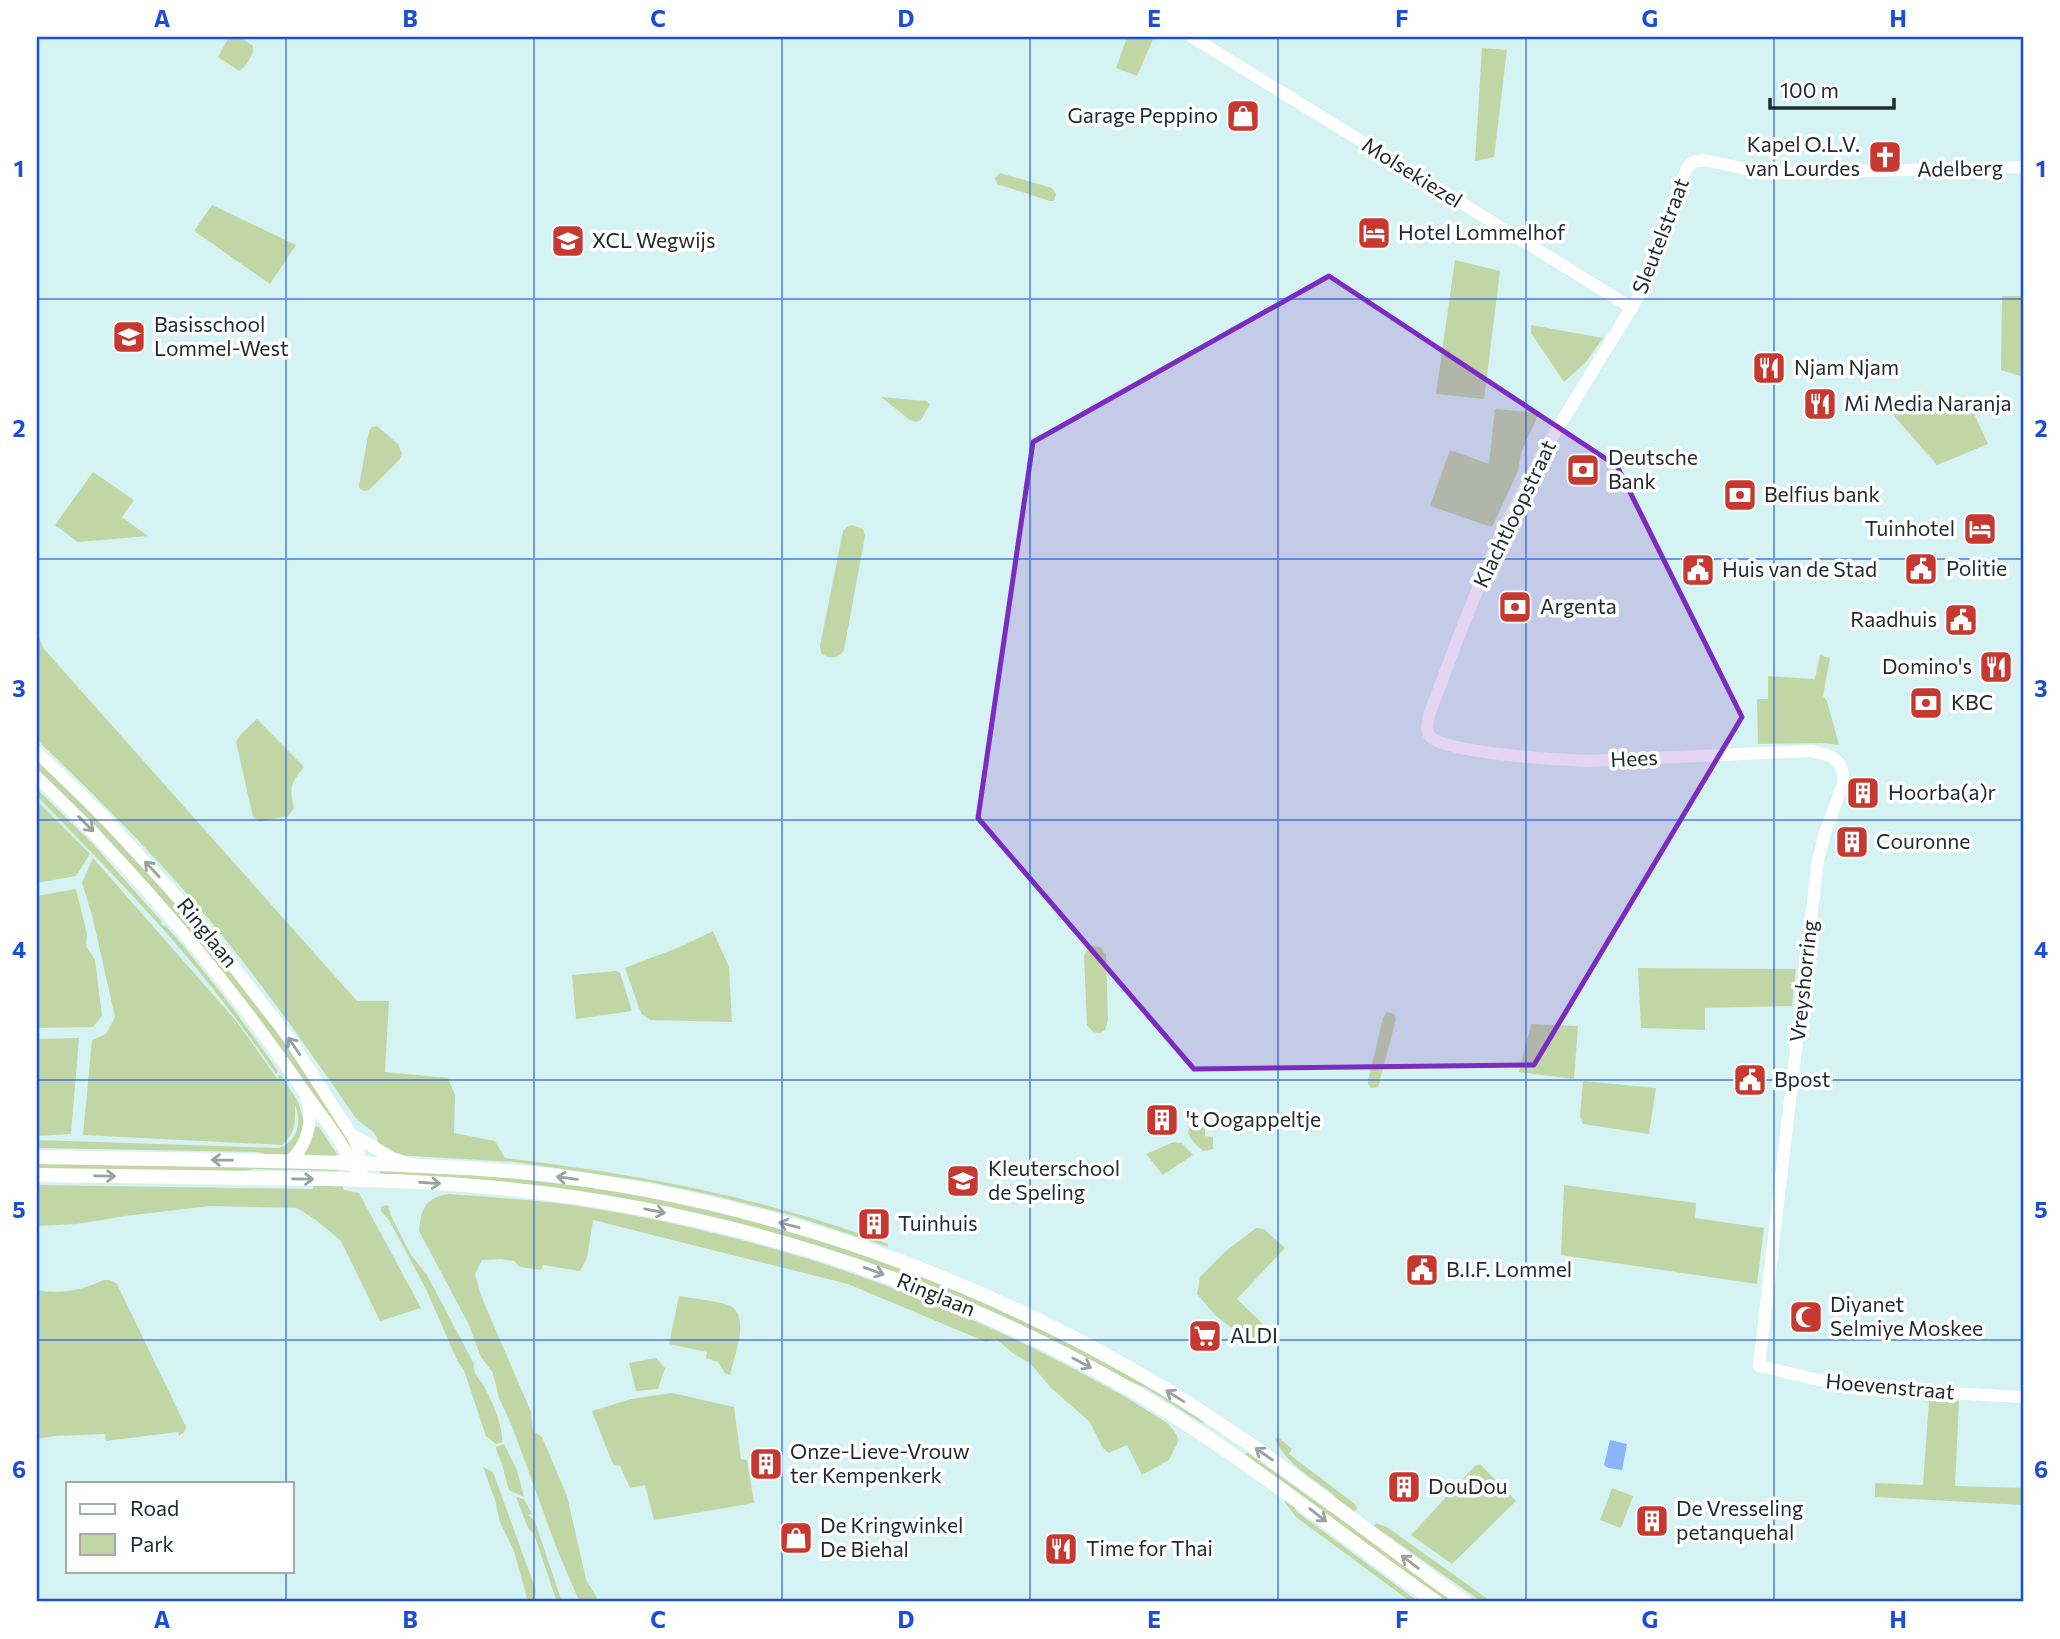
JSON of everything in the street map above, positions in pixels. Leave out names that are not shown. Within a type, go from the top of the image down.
[{"type":"highway","points":[[37,1157],[356,1163]]},
{"type":"highway","name":"Ringlaan","points":[[356,1163],[472,1168],[579,1179],[627,1187],[736,1210],[797,1227],[871,1251],[963,1286],[1091,1347],[1216,1421],[1296,1476],[1465,1602]]},
{"type":"highway","points":[[37,1175],[361,1180]]},
{"type":"highway","name":"Ringlaan","points":[[361,1180],[539,1192],[664,1212],[802,1247],[920,1288],[1037,1339],[1187,1423],[1263,1475],[1436,1602]]},
{"type":"main road","name":"Molsekiezel","points":[[1192,37],[1632,308]]},
{"type":"main road","name":"Adelberg","points":[[1690,165],[1704,160],[1751,170],[1786,173],[2023,167]]},
{"type":"main road","name":"Sleutelstraat","points":[[1632,308],[1651,267],[1690,165]]},
{"type":"main road","name":"Klachtloopstraat","points":[[1427,734],[1429,715],[1500,535],[1542,454],[1632,308]]},
{"type":"main road","name":"Hees","points":[[1427,734],[1437,742],[1453,746],[1572,760],[1810,751],[1828,755],[1842,766]]},
{"type":"main road","name":"Ringlaan","points":[[37,752],[109,823],[172,891],[289,1038],[359,1148],[356,1163]]},
{"type":"main road","name":"Vreyshorring","points":[[1759,1366],[1817,870],[1825,833],[1843,784],[1842,766]]},
{"type":"main road","name":"Ringlaan","points":[[37,777],[101,840],[192,942],[260,1028],[322,1115],[356,1163],[361,1180]]},
{"type":"main road","name":"Ringlaan","points":[[290,1161],[301,1149],[310,1123],[311,1111],[305,1094]]},
{"type":"main road","name":"Ringlaan","points":[[351,1134],[392,1158],[414,1165]]},
{"type":"main road","name":"Hoevenstraat","points":[[1759,1366],[1853,1388],[2023,1397]]},
{"type":"highlighted area","points":[[1329,276],[1617,466],[1742,717],[1534,1065],[1194,1069],[978,818],[1033,442]]},
{"type":"green space","points":[[229,37],[240,37],[253,46],[249,60],[239,71],[218,57]]},
{"type":"green space","points":[[1127,37],[1154,37],[1137,76],[1116,68]]},
{"type":"green space","points":[[1482,48],[1507,50],[1494,157],[1475,161]]},
{"type":"green space","points":[[1000,173],[1052,188],[1056,194],[1054,201],[997,184],[995,178]]},
{"type":"green space","points":[[212,205],[296,245],[270,284],[194,231]]},
{"type":"green space","points":[[1455,260],[1500,271],[1484,399],[1436,394]]},
{"type":"green space","points":[[2002,296],[2023,296],[2023,377],[2001,370]]},
{"type":"green space","points":[[1531,325],[1603,338],[1586,362],[1564,382],[1531,333]]},
{"type":"green space","points":[[1966,396],[1988,444],[1937,465],[1887,408]]},
{"type":"green space","points":[[881,397],[926,401],[930,404],[921,420],[916,422]]},
{"type":"green space","points":[[1495,409],[1539,413],[1521,453],[1518,471],[1492,527],[1430,506],[1450,450],[1489,464]]},
{"type":"green space","points":[[377,426],[398,444],[402,454],[369,490],[365,491],[359,486],[369,431]]},
{"type":"green space","points":[[93,472],[134,500],[122,517],[148,536],[78,542],[55,525]]},
{"type":"green space","points":[[852,525],[863,529],[865,536],[844,650],[831,658],[821,653],[820,646],[843,531]]},
{"type":"green space","points":[[37,633],[44,649],[357,1001],[389,1001],[385,1072],[448,1078],[455,1095],[454,1133],[495,1141],[505,1158],[651,1180],[747,1200],[842,1227],[888,1244],[888,1247],[794,1216],[650,1182],[515,1162],[394,1155],[378,1147],[377,1137],[355,1117],[249,969],[210,921],[139,841],[37,740]]},
{"type":"green space","points":[[1820,655],[1830,658],[1823,696],[1827,701],[1839,745],[1758,744],[1757,699],[1768,699],[1768,676],[1815,679]]},
{"type":"green space","points":[[257,719],[304,767],[292,786],[294,808],[288,816],[259,822],[253,817],[236,742]]},
{"type":"green space","points":[[37,761],[151,877],[205,938],[280,1036],[352,1142],[352,1153],[196,939],[94,824],[37,770]]},
{"type":"green space","points":[[37,789],[93,844],[180,942],[210,978],[278,1071],[276,1074],[188,958],[37,796]]},
{"type":"green space","points":[[37,801],[90,854],[76,876],[37,883]]},
{"type":"green space","points":[[93,858],[237,1022],[279,1081],[278,1076],[281,1075],[298,1102],[307,1125],[290,1152],[278,1156],[258,1152],[37,1148],[37,1140],[279,1148],[290,1141],[297,1131],[295,1105],[292,1132],[282,1145],[83,1135],[92,1040],[106,1034],[115,1017],[82,883]]},
{"type":"green space","points":[[76,889],[87,934],[86,946],[95,960],[102,1016],[93,1027],[37,1028],[37,896]]},
{"type":"green space","points":[[713,931],[729,967],[732,1022],[650,1020],[642,1014],[625,968]]},
{"type":"green space","points":[[1092,946],[1100,947],[1106,954],[1108,1020],[1105,1030],[1100,1033],[1093,1032],[1087,1025],[1084,956]]},
{"type":"green space","points":[[1638,968],[1796,969],[1792,1006],[1705,1008],[1705,1030],[1641,1028]]},
{"type":"green space","points":[[616,971],[620,973],[632,1011],[576,1019],[572,975]]},
{"type":"green space","points":[[1387,1012],[1394,1014],[1396,1019],[1378,1087],[1371,1088],[1368,1081],[1383,1018]]},
{"type":"green space","points":[[1531,1024],[1578,1026],[1574,1079],[1519,1072]]},
{"type":"green space","points":[[79,1038],[71,1134],[37,1136],[37,1039]]},
{"type":"green space","points":[[1583,1081],[1656,1088],[1649,1134],[1583,1124],[1580,1117]]},
{"type":"green space","points":[[1201,1114],[1205,1115],[1205,1136],[1213,1137],[1213,1149],[1203,1151],[1189,1133],[1191,1125]]},
{"type":"green space","points":[[313,1125],[319,1127],[337,1154],[336,1157],[305,1156],[303,1153]]},
{"type":"green space","points":[[1174,1142],[1182,1143],[1193,1155],[1163,1175],[1146,1154]]},
{"type":"green space","points":[[37,1162],[338,1167],[339,1171],[253,1169],[235,1173],[37,1170]]},
{"type":"green space","points":[[379,1169],[487,1176],[595,1188],[702,1208],[807,1236],[911,1273],[1012,1316],[1110,1365],[1206,1420],[1202,1423],[1146,1388],[760,1230],[381,1175]]},
{"type":"green space","points":[[314,1184],[342,1185],[344,1190],[359,1193],[421,1308],[380,1321],[341,1241],[297,1208],[210,1206],[77,1224],[37,1226],[37,1185],[313,1189]]},
{"type":"green space","points":[[1564,1185],[1696,1203],[1695,1218],[1764,1228],[1757,1284],[1561,1255]]},
{"type":"green space","points":[[448,1194],[563,1204],[638,1216],[754,1243],[868,1279],[979,1323],[1084,1374],[1167,1423],[1176,1434],[1178,1442],[1169,1460],[1142,1475],[1127,1445],[1109,1453],[1103,1448],[1090,1422],[1051,1388],[1030,1363],[996,1339],[986,1342],[848,1284],[593,1220],[587,1258],[580,1271],[543,1265],[541,1270],[520,1267],[514,1261],[501,1259],[482,1260],[475,1274],[482,1298],[531,1412],[533,1431],[542,1437],[567,1496],[586,1579],[598,1602],[588,1602],[578,1598],[558,1552],[512,1426],[499,1398],[493,1373],[481,1357],[468,1323],[419,1231],[423,1211],[429,1202]]},
{"type":"green space","points":[[386,1205],[411,1255],[427,1275],[474,1364],[475,1374],[496,1412],[502,1442],[496,1444],[486,1436],[464,1370],[426,1289],[389,1220],[381,1211],[381,1207]]},
{"type":"green space","points":[[1256,1228],[1264,1229],[1285,1248],[1237,1299],[1268,1329],[1254,1345],[1216,1316],[1197,1294],[1200,1277],[1226,1251]]},
{"type":"green space","points":[[104,1280],[117,1284],[186,1427],[179,1436],[178,1432],[106,1441],[105,1434],[37,1439],[37,1290],[71,1291]]},
{"type":"green space","points":[[679,1296],[722,1303],[735,1310],[739,1317],[740,1336],[730,1375],[725,1373],[718,1362],[706,1358],[707,1352],[669,1344]]},
{"type":"green space","points":[[656,1358],[665,1368],[658,1389],[636,1391],[629,1363]]},
{"type":"green space","points":[[672,1393],[734,1407],[741,1459],[747,1460],[754,1503],[654,1520],[645,1485],[630,1488],[620,1466],[612,1462],[592,1411],[631,1399]]},
{"type":"green space","points":[[1929,1400],[1959,1401],[1955,1486],[2023,1488],[2023,1505],[1875,1497],[1875,1483],[1923,1485]]},
{"type":"green space","points":[[1278,1437],[1292,1449],[1289,1454],[1355,1504],[1356,1510],[1353,1511],[1336,1499],[1293,1463],[1280,1448],[1275,1439]]},
{"type":"green space","points":[[504,1444],[517,1470],[524,1497],[509,1490],[496,1447]]},
{"type":"green space","points":[[1248,1453],[1457,1602],[1446,1602],[1244,1454]]},
{"type":"green space","points":[[1480,1464],[1516,1501],[1452,1564],[1411,1535],[1475,1466]]},
{"type":"green space","points":[[483,1467],[493,1472],[536,1590],[534,1602],[528,1602],[514,1551],[500,1522]]},
{"type":"green space","points":[[1612,1488],[1633,1496],[1621,1528],[1600,1520]]},
{"type":"green space","points":[[516,1497],[524,1499],[532,1514],[528,1515],[536,1525],[562,1602],[557,1602],[534,1534],[528,1528]]},
{"type":"green space","points":[[1285,1500],[1292,1504],[1297,1512],[1419,1602],[1411,1602],[1296,1517]]},
{"type":"green space","points":[[1376,1523],[1387,1527],[1492,1602],[1482,1602],[1374,1526]]},
{"type":"water","points":[[1610,1440],[1627,1444],[1622,1470],[1604,1465]]},
{"type":"place","name":"Garage Peppino","points":[[1243,116]]},
{"type":"place","name":"Kapel O.L.V. van Lourdes","points":[[1885,157]]},
{"type":"place","name":"Hotel Lommelhof","points":[[1374,233]]},
{"type":"place","name":"XCL Wegwijs","points":[[568,241]]},
{"type":"place","name":"Basisschool Lommel-West","points":[[129,337]]},
{"type":"place","name":"Njam Njam","points":[[1769,368]]},
{"type":"place","name":"Mi Media Naranja","points":[[1820,404]]},
{"type":"place","name":"Deutsche Bank","points":[[1583,470]]},
{"type":"place","name":"Belfius bank","points":[[1740,495]]},
{"type":"place","name":"Tuinhotel","points":[[1980,529]]},
{"type":"place","name":"Politie","points":[[1921,569]]},
{"type":"place","name":"Huis van de Stad","points":[[1698,570]]},
{"type":"place","name":"Argenta","points":[[1515,607]]},
{"type":"place","name":"Raadhuis","points":[[1961,620]]},
{"type":"place","name":"Domino's","points":[[1996,667]]},
{"type":"place","name":"KBC","points":[[1926,703]]},
{"type":"place","name":"Hoorba(a)r","points":[[1863,793]]},
{"type":"place","name":"Couronne","points":[[1852,842]]},
{"type":"place","name":"Bpost","points":[[1750,1080]]},
{"type":"place","name":"'t Oogappeltje","points":[[1162,1120]]},
{"type":"place","name":"Kleuterschool de Speling","points":[[963,1181]]},
{"type":"place","name":"Tuinhuis","points":[[874,1224]]},
{"type":"place","name":"B.I.F. Lommel","points":[[1422,1270]]},
{"type":"place","name":"Diyanet Selmiye Moskee","points":[[1806,1317]]},
{"type":"place","name":"ALDI","points":[[1205,1336]]},
{"type":"place","name":"Onze-Lieve-Vrouw ter Kempenkerk","points":[[766,1464]]},
{"type":"place","name":"DouDou","points":[[1404,1487]]},
{"type":"place","name":"De Vresseling petanquehal","points":[[1652,1521]]},
{"type":"place","name":"De Kringwinkel De Biehal","points":[[796,1538]]},
{"type":"place","name":"Time for Thai","points":[[1061,1549]]}]
